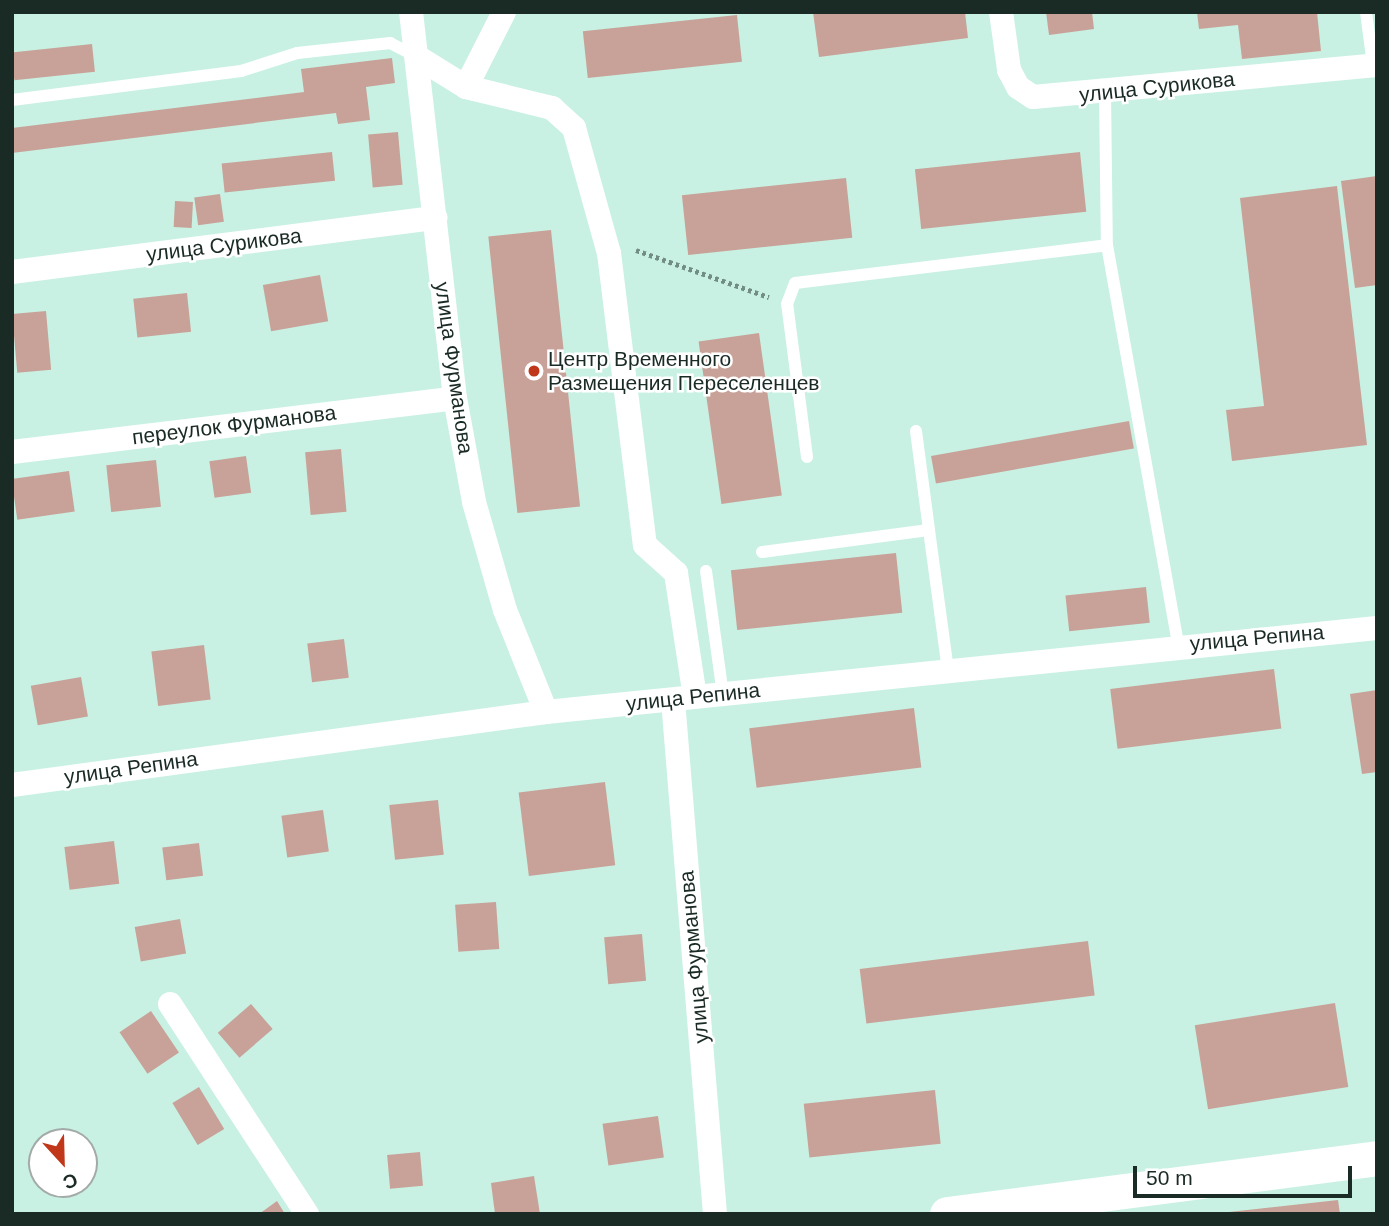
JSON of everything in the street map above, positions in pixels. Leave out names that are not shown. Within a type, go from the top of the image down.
[{"type":"street","name":"улица Фурманова","points":[[411,12],[419,58],[455,398],[474,502],[505,610],[546,712]]},
{"type":"street","points":[[419,58],[466,88],[504,12]]},
{"type":"street","name":"улица Сурикова","points":[[1001,12],[1009,70],[1018,88],[1033,97],[1375,65]]},
{"type":"street","name":"улица Фурманова","points":[[466,88],[566,117],[609,253],[645,545],[676,573],[715,1214]]},
{"type":"street","name":"улица Сурикова","points":[[12,272],[436,218]]},
{"type":"street","name":"переулок Фурманова","points":[[12,452],[455,398]]},
{"type":"street","name":"улица Репина","points":[[12,785],[546,712],[1178,645],[1377,628]]},
{"type":"street","points":[[170,1004],[307,1214]]},
{"type":"street","points":[[947,1214],[1087,1205],[1377,1158]]},
{"type":"lane","points":[[1366,12],[1375,65]]},
{"type":"lane","points":[[12,100],[242,71],[297,53],[390,43],[419,58]]},
{"type":"lane","points":[[1105,92],[1107,245],[1178,645]]},
{"type":"lane","points":[[807,457],[786,304],[787,292],[804,280],[1107,245]]},
{"type":"lane","points":[[916,431],[948,670]]},
{"type":"lane","points":[[762,552],[929,530]]},
{"type":"lane","points":[[706,571],[723,695]]},
{"type":"path","points":[[609,253],[656,254],[786,304]]},
{"type":"building","points":[[813,12],[965,12],[968,38],[819,57]]},
{"type":"building","points":[[1046,12],[1092,12],[1094,29],[1049,35]]},
{"type":"building","points":[[1197,12],[1317,12],[1321,51],[1242,59],[1238,25],[1199,29]]},
{"type":"building","points":[[737,15],[742,62],[588,78],[583,31]]},
{"type":"building","points":[[92,44],[95,72],[14,80],[12,52]]},
{"type":"building","points":[[392,58],[395,83],[366,87],[370,120],[338,124],[336,113],[12,153],[12,128],[304,92],[301,69]]},
{"type":"building","points":[[398,132],[403,185],[373,187],[368,135]]},
{"type":"building","points":[[332,152],[335,181],[225,192],[222,164]]},
{"type":"building","points":[[1080,152],[1086,212],[921,229],[915,169]]},
{"type":"building","points":[[1377,176],[1377,285],[1355,288],[1341,181]]},
{"type":"building","points":[[846,178],[852,238],[688,255],[682,195]]},
{"type":"building","points":[[1337,186],[1367,445],[1232,461],[1226,410],[1264,406],[1240,198]]},
{"type":"building","points":[[220,194],[224,222],[198,225],[194,198]]},
{"type":"building","points":[[175,201],[193,202],[192,228],[174,227]]},
{"type":"building","points":[[551,230],[580,506],[517,513],[488,237]]},
{"type":"building","points":[[320,275],[328,321],[271,331],[263,285]]},
{"type":"building","points":[[187,293],[191,332],[137,337],[133,299]]},
{"type":"building","points":[[46,311],[51,370],[17,373],[12,314]]},
{"type":"building","points":[[759,333],[782,495],[721,504],[699,341]]},
{"type":"building","points":[[1129,421],[1134,449],[936,483],[931,456]]},
{"type":"building","points":[[341,449],[346,512],[311,515],[305,452]]},
{"type":"building","points":[[246,456],[251,493],[215,498],[209,461]]},
{"type":"building","points":[[156,460],[161,507],[111,512],[106,465]]},
{"type":"building","points":[[69,471],[75,512],[17,520],[12,479]]},
{"type":"building","points":[[896,553],[902,613],[737,630],[731,570]]},
{"type":"building","points":[[1146,587],[1150,623],[1069,631],[1065,595]]},
{"type":"building","points":[[344,639],[349,678],[312,682],[307,644]]},
{"type":"building","points":[[204,645],[211,700],[158,706],[151,651]]},
{"type":"building","points":[[1274,669],[1281,729],[1118,749],[1110,689]]},
{"type":"building","points":[[81,677],[88,716],[38,725],[31,686]]},
{"type":"building","points":[[1377,690],[1377,772],[1362,774],[1350,694]]},
{"type":"building","points":[[914,708],[921,768],[757,788],[749,728]]},
{"type":"building","points":[[605,782],[615,865],[529,876],[519,793]]},
{"type":"building","points":[[438,800],[444,855],[395,860],[389,805]]},
{"type":"building","points":[[323,810],[329,852],[287,857],[281,816]]},
{"type":"building","points":[[114,841],[119,884],[70,890],[64,847]]},
{"type":"building","points":[[199,843],[203,876],[166,880],[162,848]]},
{"type":"building","points":[[496,902],[499,949],[458,952],[455,905]]},
{"type":"building","points":[[180,919],[186,953],[141,961],[135,927]]},
{"type":"building","points":[[642,934],[646,981],[608,984],[604,937]]},
{"type":"building","points":[[1088,941],[1095,996],[866,1024],[860,969]]},
{"type":"building","points":[[1335,1003],[1348,1087],[1208,1109],[1195,1025]]},
{"type":"building","points":[[251,1004],[273,1029],[239,1058],[218,1033]]},
{"type":"building","points":[[151,1011],[179,1052],[147,1074],[119,1032]]},
{"type":"building","points":[[199,1087],[224,1129],[198,1145],[172,1103]]},
{"type":"building","points":[[935,1090],[941,1144],[809,1158],[804,1104]]},
{"type":"building","points":[[658,1116],[664,1158],[608,1165],[603,1124]]},
{"type":"building","points":[[420,1152],[423,1186],[390,1189],[387,1155]]},
{"type":"building","points":[[534,1176],[540,1214],[495,1214],[491,1183]]},
{"type":"building","points":[[1338,1200],[1340,1214],[1229,1214],[1229,1212]]},
{"type":"building","points":[[277,1201],[285,1214],[259,1214]]},
{"type":"place","name":"Центр Временного Размещения Переселенцев","points":[[534,371]]}]
